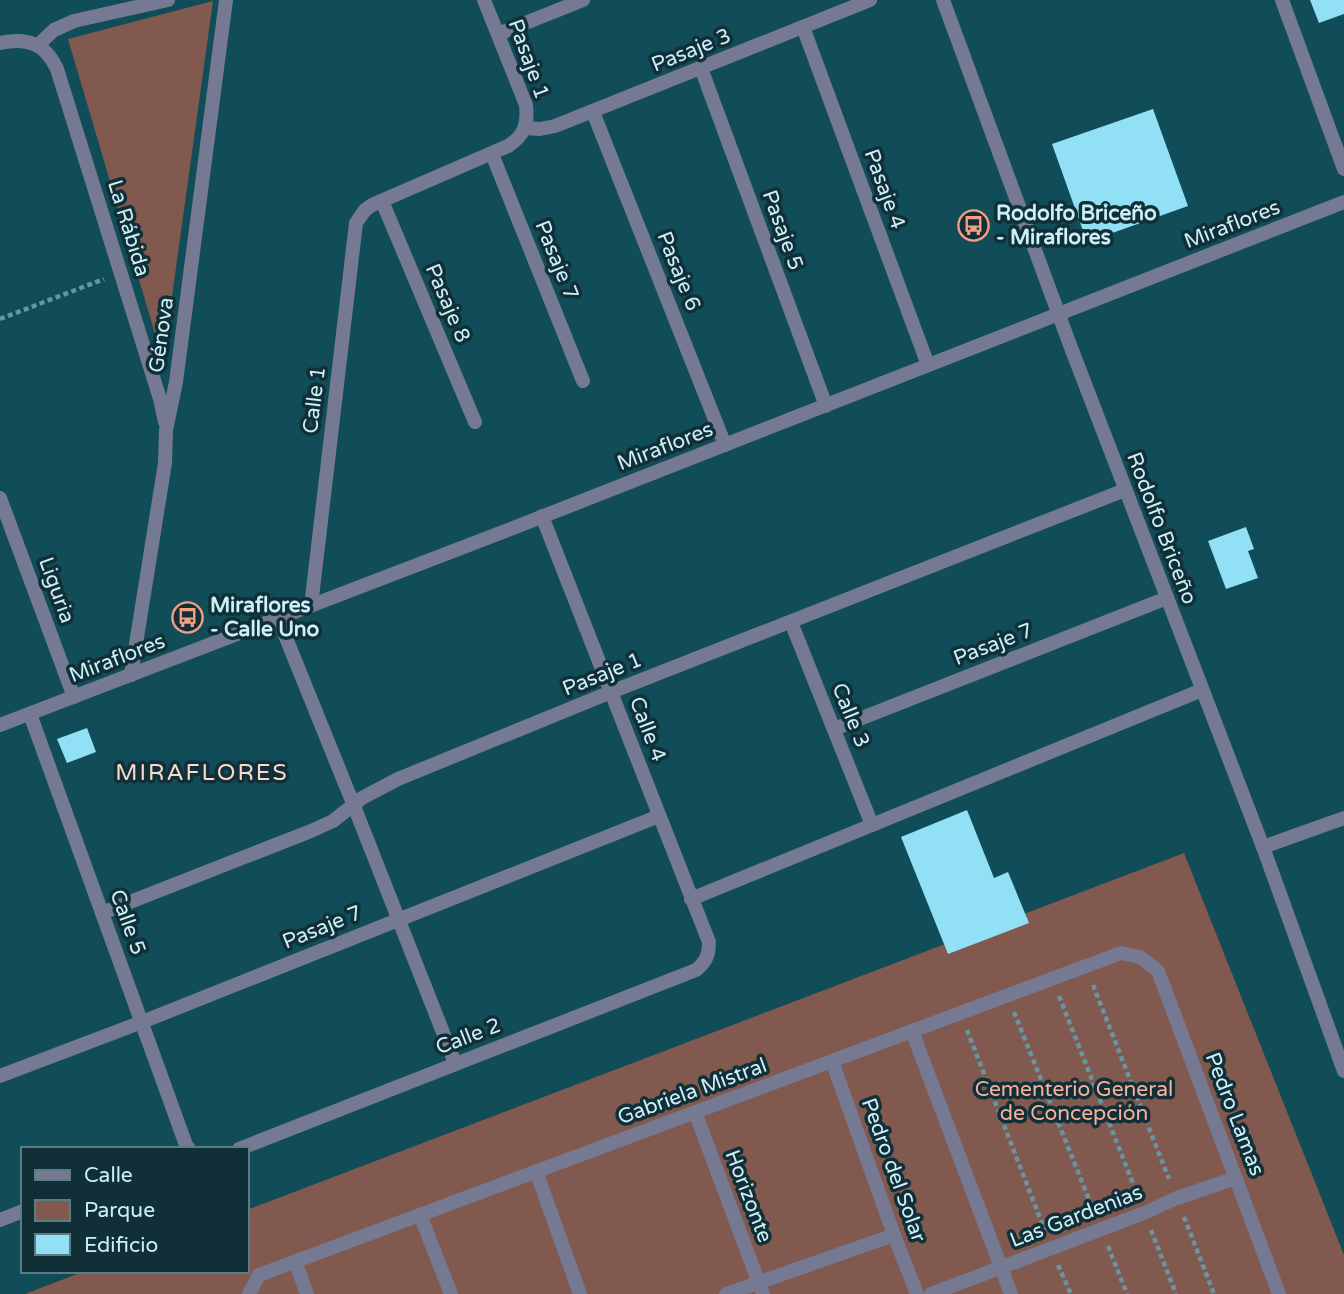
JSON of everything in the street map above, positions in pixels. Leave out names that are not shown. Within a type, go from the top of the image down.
[{"type":"street","points":[[0,43],[19,41],[38,46],[54,30],[74,21],[168,0]]},
{"type":"street","name":"Génova","points":[[131,675],[165,463],[166,430],[176,382],[226,0]]},
{"type":"street","name":"Pasaje 1","points":[[377,203],[492,154],[516,141],[525,128],[526,104],[484,0]]},
{"type":"street","points":[[498,34],[583,0]]},
{"type":"street","name":"Pasaje 3","points":[[525,128],[548,128],[593,112],[870,0]]},
{"type":"street","name":"Rodolfo Briceño","points":[[943,0],[1058,315],[1263,847],[1344,1070]]},
{"type":"street","points":[[1282,0],[1344,169]]},
{"type":"street","name":"Pasaje 4","points":[[803,27],[928,365]]},
{"type":"street","name":"La Rábida","points":[[38,46],[53,60],[57,69],[160,399],[166,430]]},
{"type":"street","name":"Pasaje 5","points":[[701,68],[826,406]]},
{"type":"street","name":"Pasaje 6","points":[[593,112],[725,445]]},
{"type":"street","name":"Pasaje 7","points":[[492,154],[583,381]]},
{"type":"street","name":"Miraflores","points":[[0,726],[1344,202]]},
{"type":"street","name":"Pasaje 8","points":[[377,203],[475,422]]},
{"type":"street","name":"Calle 1","points":[[311,606],[354,230],[359,216],[377,203]]},
{"type":"street","name":"Pasaje 1","points":[[102,912],[311,831],[333,821],[373,791],[398,779],[611,692],[1125,490]]},
{"type":"street","name":"Liguria","points":[[0,498],[74,697]]},
{"type":"street","name":"Calle 4","points":[[542,516],[709,942],[708,958]]},
{"type":"street","name":"Pasaje 7","points":[[834,729],[1167,598]]},
{"type":"street","points":[[278,618],[455,1063]]},
{"type":"street","name":"Calle 3","points":[[791,622],[872,825]]},
{"type":"street","points":[[691,899],[1202,690]]},
{"type":"street","name":"Calle 5","points":[[30,714],[142,1022],[184,1147]]},
{"type":"street","name":"Pasaje 7","points":[[0,1076],[659,816]]},
{"type":"street","points":[[1263,847],[1344,818]]},
{"type":"street","name":"Gabriela Mistral","points":[[249,1294],[259,1275],[295,1261],[1121,953],[1140,957]]},
{"type":"street","name":"Pedro Lamas","points":[[1140,957],[1158,971],[1279,1294]]},
{"type":"street","name":"Calle 2","points":[[244,1147],[696,970],[708,958]]},
{"type":"street","points":[[912,1031],[1011,1294]]},
{"type":"street","name":"Pedro del Solar","points":[[832,1061],[917,1294]]},
{"type":"street","name":"Horizonte","points":[[695,1112],[761,1288]]},
{"type":"street","points":[[536,1171],[580,1294]]},
{"type":"street","name":"Las Gardenias","points":[[931,1294],[1101,1230],[1177,1198],[1236,1178]]},
{"type":"street","points":[[0,1220],[21,1212]]},
{"type":"street","points":[[420,1215],[451,1294]]},
{"type":"street","points":[[726,1294],[761,1288],[894,1236]]},
{"type":"street","points":[[295,1261],[307,1294]]},
{"type":"path","points":[[0,319],[121,273]]},
{"type":"path","points":[[1086,966],[1214,1294]]},
{"type":"path","points":[[1052,978],[1176,1294]]},
{"type":"path","points":[[1007,995],[1127,1294]]},
{"type":"path","points":[[961,1013],[1071,1294]]},
{"type":"green space","points":[[213,1],[163,361],[68,39]]},
{"type":"green space","name":"Cementerio General de Concepción","points":[[1184,853],[1344,1255],[1344,1294],[25,1294],[80,1273],[248,1273],[248,1210]]},
{"type":"building","points":[[1310,0],[1344,0],[1344,14],[1319,23]]},
{"type":"building","points":[[1153,109],[1188,206],[1087,242],[1052,144]]},
{"type":"building","points":[[1246,527],[1254,549],[1248,551],[1258,578],[1226,589],[1208,541]]},
{"type":"building","points":[[87,728],[96,752],[67,763],[57,739]]},
{"type":"building","points":[[967,810],[994,878],[1008,872],[1029,923],[948,954],[901,837]]},
{"type":"place","name":"Rodolfo Briceño - Miraflores","points":[[973,225]]},
{"type":"place","name":"Miraflores - Calle Uno","points":[[187,617]]},
{"type":"district","name":"MIRAFLORES","points":[[202,772]]}]
